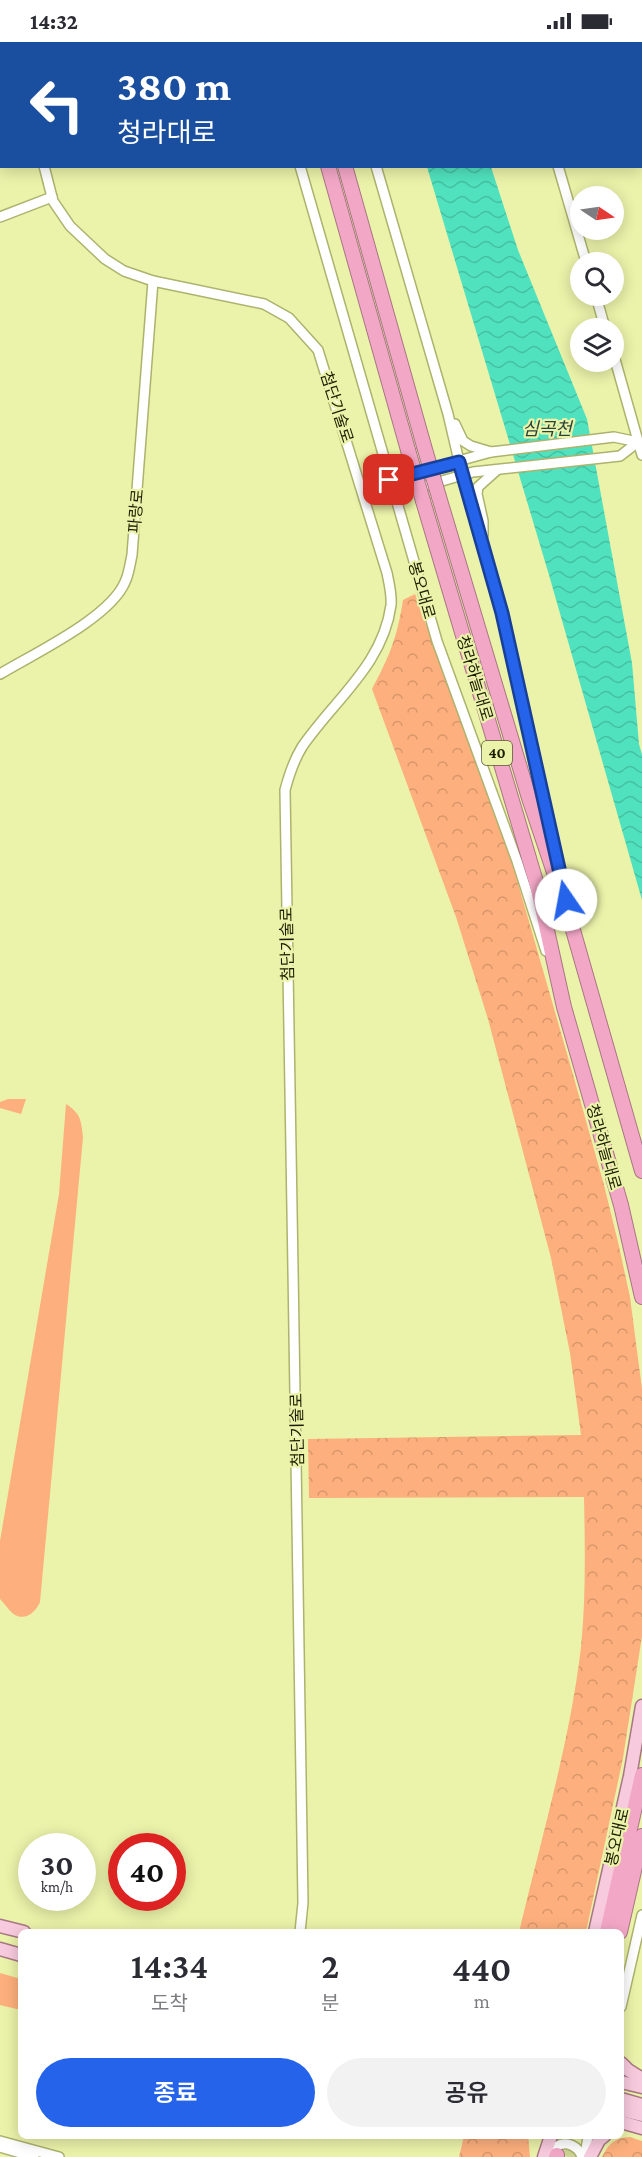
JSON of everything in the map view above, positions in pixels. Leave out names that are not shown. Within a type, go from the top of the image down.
[{"type":"highway","name":"청라하늘대로","points":[[329,168],[408,450],[537,885],[564,1007],[621,1205],[642,1297]]},
{"type":"highway","name":"청라하늘대로","points":[[346,168],[423,446],[525,787],[571,923],[642,1171]]},
{"type":"highway","points":[[609,1929],[642,1775]]},
{"type":"highway","points":[[621,1929],[642,1836]]},
{"type":"main road","name":"봉오대로","points":[[596,1929],[630,1776],[642,1706]]},
{"type":"main road","points":[[0,1926],[18,1930]]},
{"type":"main road","points":[[0,1950],[18,1954]]},
{"type":"main road","points":[[624,2066],[642,2079]]},
{"type":"main road","points":[[624,2083],[642,2086]]},
{"type":"main road","points":[[624,2100],[642,2105]]},
{"type":"main road","points":[[624,2111],[642,2115]]},
{"type":"main road","points":[[624,2123],[642,2129]]},
{"type":"main road","points":[[624,2127],[642,2129]]},
{"type":"main road","points":[[544,2139],[549,2157]]},
{"type":"main road","points":[[549,2157],[551,2139]]},
{"type":"main road","points":[[590,2157],[600,2139]]},
{"type":"street","name":"첨단기술로","points":[[44,168],[52,198],[70,226],[105,259],[124,271],[153,281],[264,304],[290,318],[318,350],[387,573],[391,603],[383,639],[358,680],[302,748],[290,772],[285,790],[297,1438],[303,1903],[300,1929]]},
{"type":"street","name":"봉오대로","points":[[301,168],[437,641],[517,861],[564,1007]]},
{"type":"street","name":"40","points":[[377,168],[448,414],[522,698],[571,923]]},
{"type":"street","points":[[559,168],[583,252]]},
{"type":"street","points":[[0,217],[52,198]]},
{"type":"street","name":"파랑로","points":[[0,675],[90,621],[111,603],[125,583],[132,555],[153,281]]},
{"type":"street","points":[[619,372],[640,441],[642,455]]},
{"type":"street","points":[[448,414],[463,441],[491,452]]},
{"type":"street","points":[[389,480],[491,452],[614,437],[640,441]]},
{"type":"street","points":[[394,495],[462,474],[620,456],[640,441]]},
{"type":"street","points":[[482,544],[483,521],[477,487],[497,470]]},
{"type":"street","points":[[624,1994],[642,1915]]},
{"type":"street","points":[[584,2157],[587,2139]]},
{"type":"street","points":[[0,2141],[59,2157]]},
{"type":"street","points":[[549,2157],[557,2145],[566,2144],[574,2146],[584,2157]]},
{"type":"street","points":[[0,2147],[34,2157]]},
{"type":"green space","points":[[415,594],[513,866],[604,1185],[630,1297],[642,1389],[642,1636],[623,1758],[587,1929],[520,1929],[554,1790],[576,1683],[584,1610],[584,1497],[309,1498],[308,1439],[581,1435],[570,1353],[551,1258],[488,1019],[456,917],[372,689],[392,646],[403,600]]},
{"type":"green space","points":[[8,1099],[26,1099],[21,1114],[0,1108],[0,1102]]},
{"type":"green space","points":[[66,1104],[75,1111],[79,1118],[83,1137],[40,1602],[31,1614],[19,1617],[13,1614],[0,1599],[0,1541],[59,1194]]},
{"type":"green space","points":[[0,1973],[18,1978],[18,2009],[0,2005]]},
{"type":"green space","points":[[630,2137],[642,2141],[642,2157],[602,2157],[613,2142]]},
{"type":"green space","points":[[463,2139],[528,2139],[530,2157],[459,2157]]},
{"type":"water","name":"심곡천","points":[[427,168],[491,168],[518,250],[587,419],[632,663],[642,755],[642,900],[549,575]]},
{"type":"tunnel","points":[[569,2157],[572,2139]]},
{"type":"route","points":[[389,480],[459,462],[502,613],[566,900]]}]
